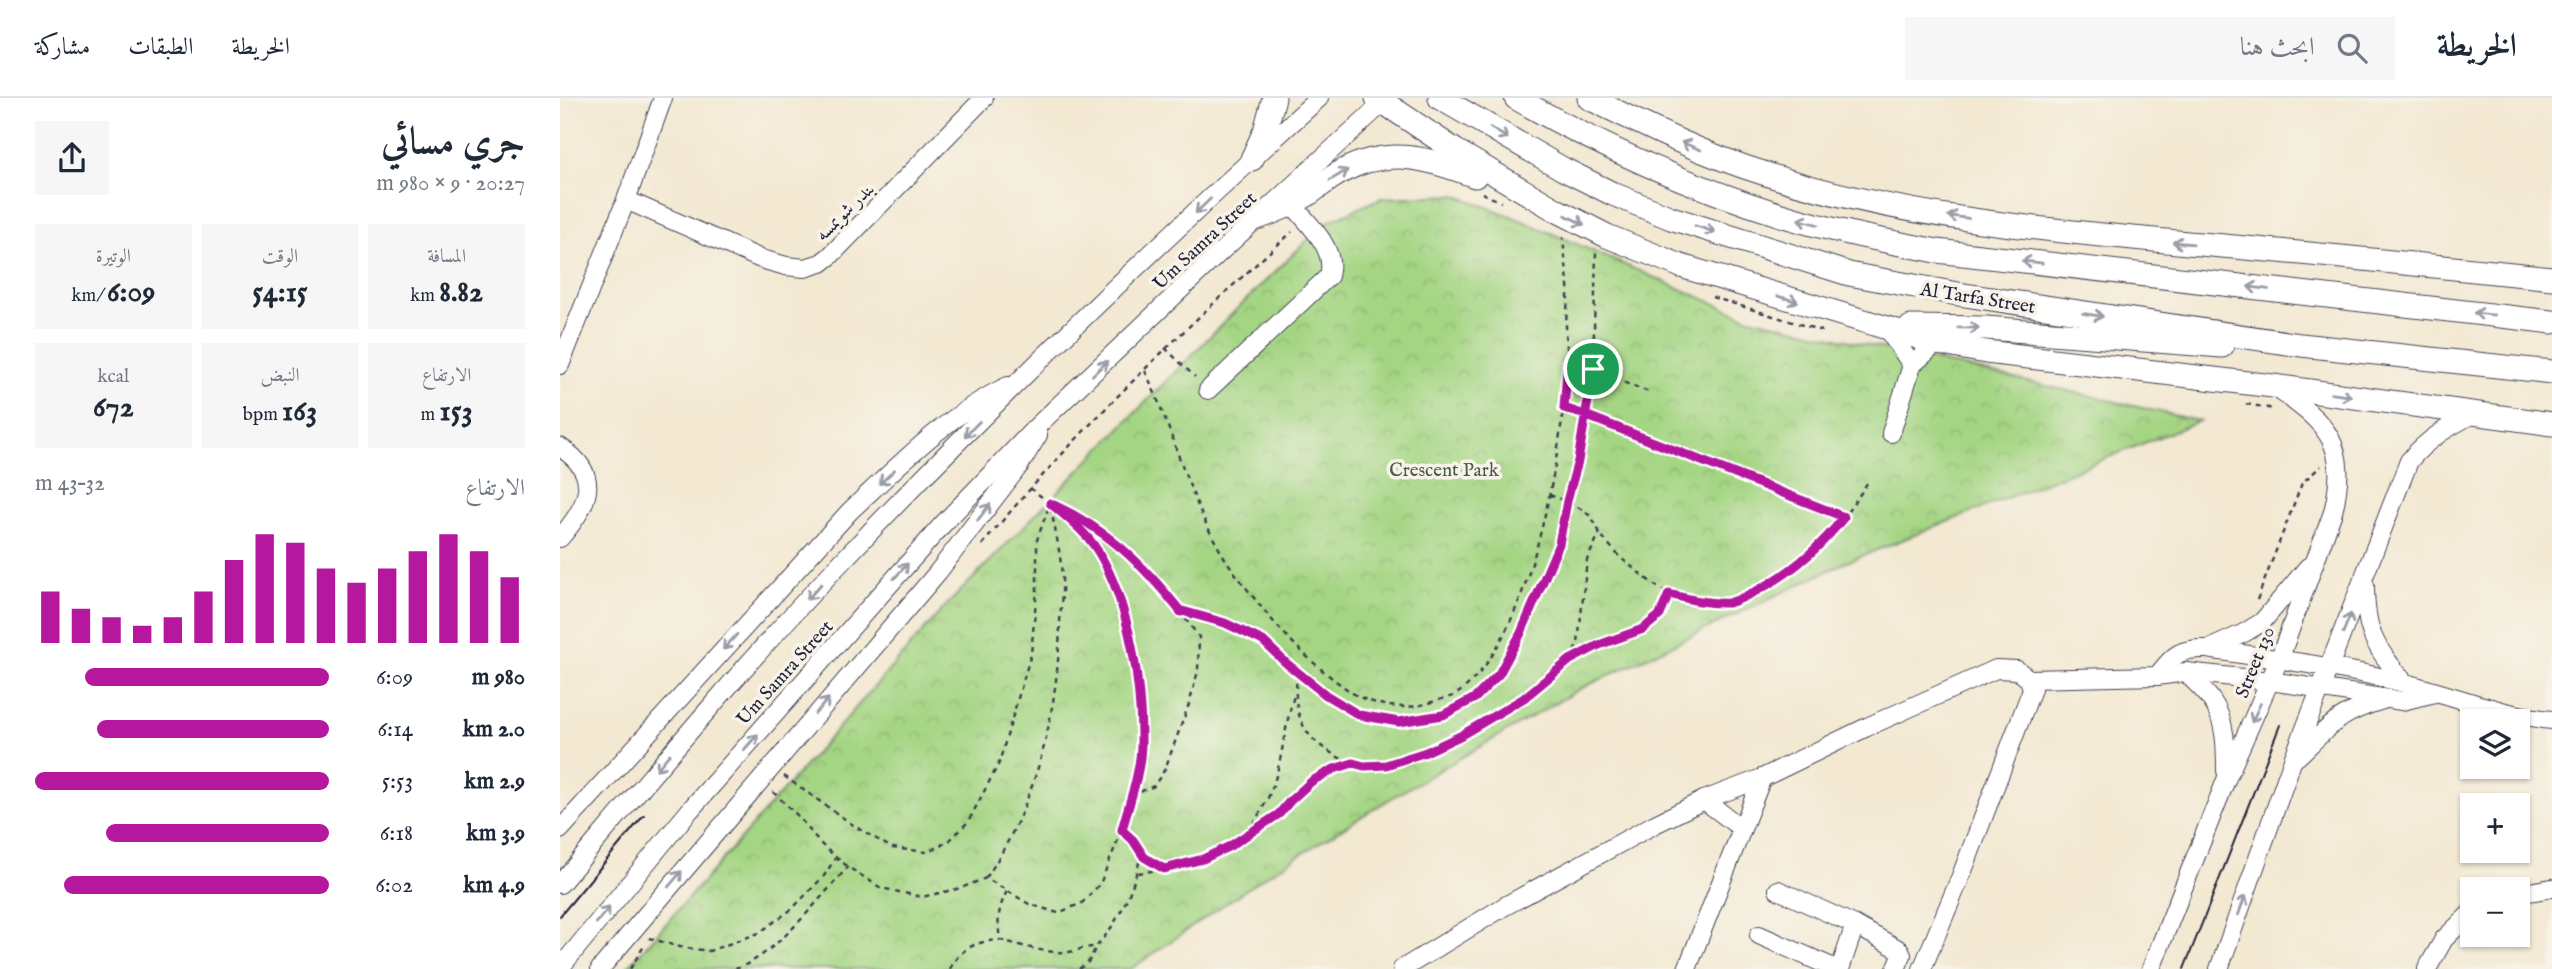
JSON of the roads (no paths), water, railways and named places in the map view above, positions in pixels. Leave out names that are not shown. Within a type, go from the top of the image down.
[{"type":"main road","points":[[1252,159],[1265,131],[1274,98]]},
{"type":"main road","name":"Al Tarfa Street","points":[[1440,98],[1563,170],[1613,194],[1684,222],[1849,274],[1958,295],[2301,345],[2552,372]]},
{"type":"main road","name":"Al Tarfa Street","points":[[1516,98],[1624,155],[1727,196],[1782,215],[1885,241],[1937,251],[2552,322]]},
{"type":"main road","points":[[1589,98],[1609,105],[1661,134],[1764,174],[1874,201],[1946,215],[2085,234],[2552,278]]},
{"type":"main road","points":[[1383,100],[1456,151],[1607,236],[1681,266],[1937,343],[1986,352],[2273,386],[2552,424]]},
{"type":"main road","points":[[1257,218],[1298,212],[1343,171],[1385,158],[1422,158],[1449,165],[1495,183],[1516,187]]},
{"type":"main road","points":[[1882,327],[1986,328],[2194,346],[2301,345]]},
{"type":"street","points":[[560,365],[626,201],[663,98]]},
{"type":"street","name":"بندر شويمسه","points":[[626,201],[761,259],[786,266],[814,267],[830,256],[984,98]]},
{"type":"street","name":"Um Samra Street","points":[[560,884],[669,755],[829,575],[1020,381],[1319,98]]},
{"type":"street","name":"Um Samra Street","points":[[560,968],[690,810],[943,524],[1050,414],[1383,100]]},
{"type":"street","points":[[1208,390],[1329,276],[1332,267],[1328,249],[1298,212]]},
{"type":"street","points":[[1882,327],[1912,365]]},
{"type":"street","points":[[1891,433],[1912,365],[1937,343]]},
{"type":"street","name":"Um Samra Street","points":[[560,830],[850,511],[971,405],[1020,381]]},
{"type":"street","name":"Street 130","points":[[2151,969],[2226,780],[2279,660],[2316,559],[2338,488],[2340,468],[2328,435],[2302,406],[2273,386]]},
{"type":"street","name":"Um Samra Street","points":[[600,969],[613,962],[632,932],[958,547],[1019,466],[1050,414]]},
{"type":"street","points":[[2219,969],[2292,762],[2409,461],[2440,431],[2473,414]]},
{"type":"street","points":[[560,447],[573,455],[586,475],[589,494],[578,517],[560,538]]},
{"type":"street","points":[[2208,649],[2255,626],[2316,559]]},
{"type":"street","points":[[2365,576],[2368,629],[2376,645],[2404,682]]},
{"type":"street","points":[[2157,676],[2176,653],[2190,648],[2208,649],[2404,682],[2508,713],[2552,720]]},
{"type":"street","points":[[1402,969],[1575,867],[1704,800],[1762,778],[1996,669],[2017,670],[2029,678],[2157,676],[2186,672],[2270,681],[2402,701],[2435,693]]},
{"type":"street","points":[[2186,672],[2212,700],[2219,714],[2225,747],[2226,780]]},
{"type":"street","points":[[1922,969],[2032,690],[2029,678]]},
{"type":"street","points":[[2292,762],[2332,722],[2385,699]]},
{"type":"street","points":[[1687,969],[1762,778]]},
{"type":"street","points":[[1704,800],[1741,828]]},
{"type":"street","points":[[2530,892],[2552,888]]},
{"type":"street","points":[[1778,890],[1855,925],[1900,950],[1902,955],[1896,969]]},
{"type":"street","points":[[2427,969],[2444,939],[2460,924]]},
{"type":"street","points":[[1759,935],[1838,969],[1855,925]]},
{"type":"tram line","points":[[2184,969],[2280,725]]},
{"type":"tram line","points":[[560,916],[644,815]]},
{"type":"park label","name":"Crescent Park","points":[[1444,469]]}]
